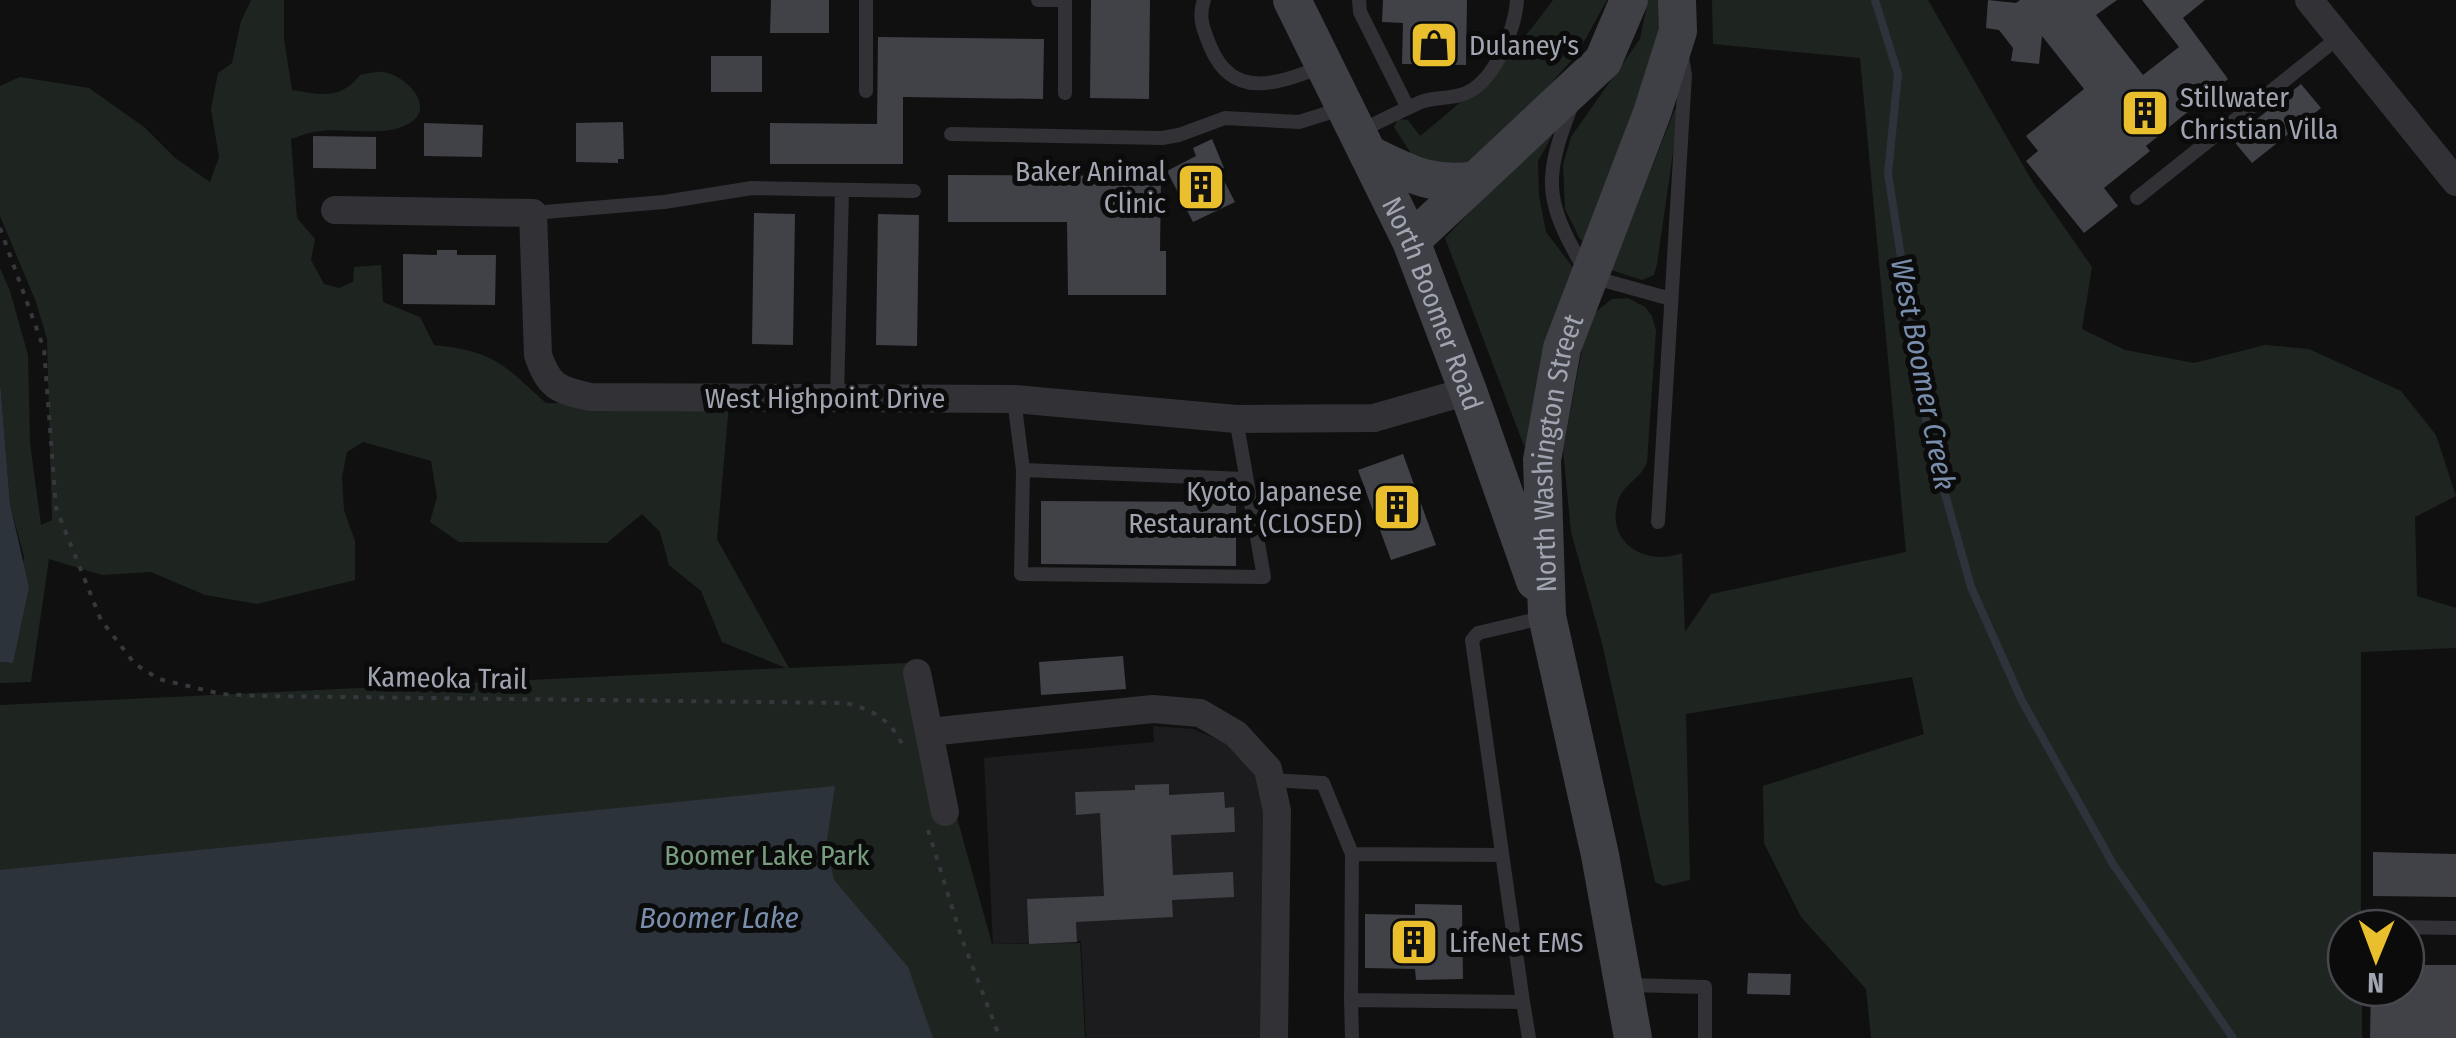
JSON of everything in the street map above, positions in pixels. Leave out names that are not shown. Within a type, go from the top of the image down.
[{"type":"main road","name":"North Boomer Road","points":[[1292,0],[1411,242],[1547,616]]},
{"type":"main road","points":[[1411,242],[1603,60],[1628,0]]},
{"type":"main road","name":"North Washington Street","points":[[1633,1038],[1600,855],[1547,616],[1542,460],[1562,348],[1646,128],[1677,16]]},
{"type":"main road","points":[[1357,131],[1427,180],[1447,184],[1476,180]]},
{"type":"street","points":[[2309,0],[2456,182]]},
{"type":"street","points":[[335,210],[534,213]]},
{"type":"street","name":"West Highpoint Drive","points":[[534,213],[538,355],[546,378],[564,392],[590,396],[1014,399],[1236,419],[1374,418],[1468,391]]},
{"type":"street","points":[[917,673],[929,732],[936,820]]},
{"type":"street","points":[[929,732],[1153,710],[1200,712],[1236,734],[1268,769],[1277,811],[1274,1038]]},
{"type":"lane","points":[[866,0],[866,91]]},
{"type":"lane","points":[[1038,0],[1064,0],[1064,94]]},
{"type":"lane","points":[[1204,0],[1201,25],[1216,60],[1229,77],[1245,82],[1283,81],[1325,66]]},
{"type":"lane","points":[[1359,0],[1360,12],[1408,108]]},
{"type":"lane","points":[[950,134],[1162,138],[1225,118],[1299,122],[1357,131],[1426,100],[1463,95],[1480,84],[1506,46],[1516,18],[1516,0]]},
{"type":"lane","points":[[1658,522],[1686,75],[1677,16]]},
{"type":"lane","points":[[2136,198],[2339,38]]},
{"type":"lane","points":[[1581,81],[1555,148],[1551,194],[1563,232],[1588,276],[1671,299]]},
{"type":"lane","points":[[534,213],[664,202],[752,188],[914,191]]},
{"type":"lane","points":[[837,398],[842,190]]},
{"type":"lane","points":[[1014,399],[1023,470],[1021,574],[1264,577],[1236,419]]},
{"type":"lane","points":[[1023,470],[1246,480]]},
{"type":"lane","points":[[1529,1038],[1472,640],[1478,633],[1547,616]]},
{"type":"lane","points":[[1270,780],[1323,783],[1352,854],[1352,1038]]},
{"type":"lane","points":[[1352,854],[1502,855]]},
{"type":"lane","points":[[2426,927],[2456,928]]},
{"type":"lane","points":[[1624,985],[1706,987],[1705,1038]]},
{"type":"lane","points":[[1352,1000],[1522,1002]]},
{"type":"path","name":"Kameoka Trail","points":[[0,228],[44,349],[56,508],[101,620],[135,664],[159,679],[221,694],[260,696],[844,703],[878,714],[900,738],[906,754]]},
{"type":"path","points":[[936,820],[962,939],[1000,1038]]},
{"type":"shaded area","points":[[1153,726],[1193,729],[1236,747],[1252,767],[1268,800],[1266,1038],[1086,1038],[1081,941],[993,944],[984,758],[1154,742]]},
{"type":"green space","name":"Boomer Lake Park","points":[[251,0],[284,0],[284,39],[292,90],[329,94],[345,89],[360,75],[383,72],[410,86],[420,102],[415,119],[395,129],[324,131],[291,139],[297,218],[315,239],[311,260],[324,284],[339,288],[353,282],[354,267],[381,265],[383,302],[420,317],[434,345],[485,356],[546,403],[729,405],[717,539],[789,668],[908,663],[940,756],[992,944],[1080,943],[1085,1038],[0,1038],[0,705],[786,668],[722,642],[701,591],[669,565],[660,532],[642,514],[607,543],[459,542],[430,522],[437,497],[431,461],[363,442],[347,452],[342,477],[344,510],[355,541],[355,580],[257,604],[205,595],[151,572],[102,575],[49,559],[31,682],[0,683],[0,662],[13,663],[24,557],[10,504],[0,380],[0,268],[28,355],[30,443],[41,525],[52,520],[47,339],[0,216],[0,86],[20,77],[89,88],[210,182],[219,157],[211,109],[218,73],[232,63],[241,21]]},
{"type":"green space","points":[[1553,0],[1607,0],[1577,54],[1498,143],[1465,166],[1416,161],[1394,127],[1398,119],[1408,120],[1420,136],[1491,73]]},
{"type":"green space","points":[[1648,0],[1664,0],[1659,59],[1586,243],[1580,239],[1565,209],[1563,165],[1571,137],[1640,39]]},
{"type":"green space","points":[[1712,0],[1928,0],[2032,181],[2092,267],[2082,329],[2125,350],[2194,363],[2265,345],[2309,349],[2401,391],[2436,435],[2456,496],[2415,517],[2417,596],[2456,608],[2456,648],[2361,652],[2361,908],[2326,908],[2326,1008],[2362,1008],[2362,1038],[1871,1038],[1866,989],[1801,917],[1764,843],[1763,786],[1924,734],[1912,677],[1686,714],[1690,880],[1663,886],[1655,882],[1602,643],[1571,532],[1563,450],[1588,318],[1612,299],[1628,298],[1652,316],[1656,331],[1647,462],[1620,495],[1617,529],[1623,540],[1643,554],[1668,557],[1682,553],[1685,632],[1711,594],[1906,552],[1860,58],[1713,44]]},
{"type":"green space","points":[[1675,109],[1679,111],[1657,264],[1654,275],[1642,280],[1611,270]]},
{"type":"green space","points":[[1545,132],[1552,136],[1538,161],[1546,232],[1575,270],[1532,441],[1524,446],[1445,238]]},
{"type":"water","points":[[0,380],[10,504],[29,587],[13,663],[0,662]]},
{"type":"water","name":"Boomer Lake","points":[[835,786],[826,846],[834,880],[908,967],[933,1038],[0,1038],[0,870]]},
{"type":"building","points":[[771,0],[829,0],[829,33],[770,33]]},
{"type":"building","points":[[1091,0],[1150,0],[1149,99],[1090,98]]},
{"type":"building","points":[[1383,0],[1467,0],[1466,65],[1402,64],[1403,23],[1382,22]]},
{"type":"building","name":"Stillwater Christian Villa","points":[[1988,0],[2117,0],[2096,15],[2143,75],[2179,47],[2142,0],[2205,0],[2183,18],[2228,79],[2146,146],[2150,151],[2104,188],[2118,206],[2084,233],[2026,161],[2038,151],[2026,136],[2084,89],[2042,36],[2039,64],[2011,61],[2013,48],[1999,30],[1986,28]]},
{"type":"building","points":[[878,37],[1044,39],[1043,99],[903,97],[903,164],[770,164],[770,123],[877,124]]},
{"type":"building","points":[[711,56],[762,56],[762,92],[711,92]]},
{"type":"building","points":[[2301,84],[2321,108],[2252,163],[2232,139]]},
{"type":"building","points":[[623,122],[624,159],[618,159],[618,163],[576,162],[576,123]]},
{"type":"building","points":[[424,123],[483,125],[482,157],[424,156]]},
{"type":"building","points":[[313,136],[376,137],[376,169],[313,168]]},
{"type":"building","name":"Baker Animal Clinic","points":[[1212,139],[1224,168],[1219,171],[1235,202],[1193,222],[1167,171],[1196,156],[1193,148]]},
{"type":"building","points":[[948,175],[1161,176],[1160,251],[1166,251],[1166,295],[1068,295],[1067,222],[948,222]]},
{"type":"building","points":[[754,213],[795,214],[793,345],[752,344]]},
{"type":"building","points":[[878,214],[919,215],[917,346],[876,345]]},
{"type":"building","points":[[437,250],[457,250],[457,255],[496,255],[495,305],[403,304],[403,254],[437,255]]},
{"type":"building","name":"Kyoto Japanese Restaurant (CLOSED)","points":[[1403,454],[1436,545],[1391,560],[1358,470]]},
{"type":"building","points":[[1041,501],[1236,502],[1236,566],[1041,564]]},
{"type":"building","points":[[1123,656],[1126,689],[1041,695],[1039,662]]},
{"type":"building","points":[[1169,784],[1169,795],[1224,792],[1225,808],[1234,807],[1235,832],[1171,835],[1173,875],[1233,872],[1234,897],[1172,900],[1173,917],[1076,922],[1077,942],[1029,944],[1027,899],[1104,896],[1100,813],[1076,815],[1075,792],[1135,790],[1135,785]]},
{"type":"building","points":[[2373,852],[2456,854],[2456,897],[2373,896]]},
{"type":"building","name":"LifeNet EMS","points":[[1415,904],[1462,905],[1463,979],[1416,980],[1415,969],[1365,968],[1365,914],[1415,915]]},
{"type":"building","points":[[2426,965],[2456,965],[2456,1038],[2370,1038],[2371,1008],[2426,1008]]},
{"type":"building","points":[[1748,973],[1791,974],[1790,995],[1747,994]]},
{"type":"waterway","name":"West Boomer Creek","points":[[1875,0],[1898,74],[1888,173],[1928,433],[1971,587],[2022,701],[2113,864],[2233,1038]]},
{"type":"place","name":"Dulaney's","points":[[1434,45]]},
{"type":"place","name":"Stillwater Christian Villa","points":[[2145,113]]},
{"type":"place","name":"Baker Animal Clinic","points":[[1201,187]]},
{"type":"place","name":"Kyoto Japanese Restaurant (CLOSED)","points":[[1397,507]]},
{"type":"place","name":"LifeNet EMS","points":[[1414,942]]}]
